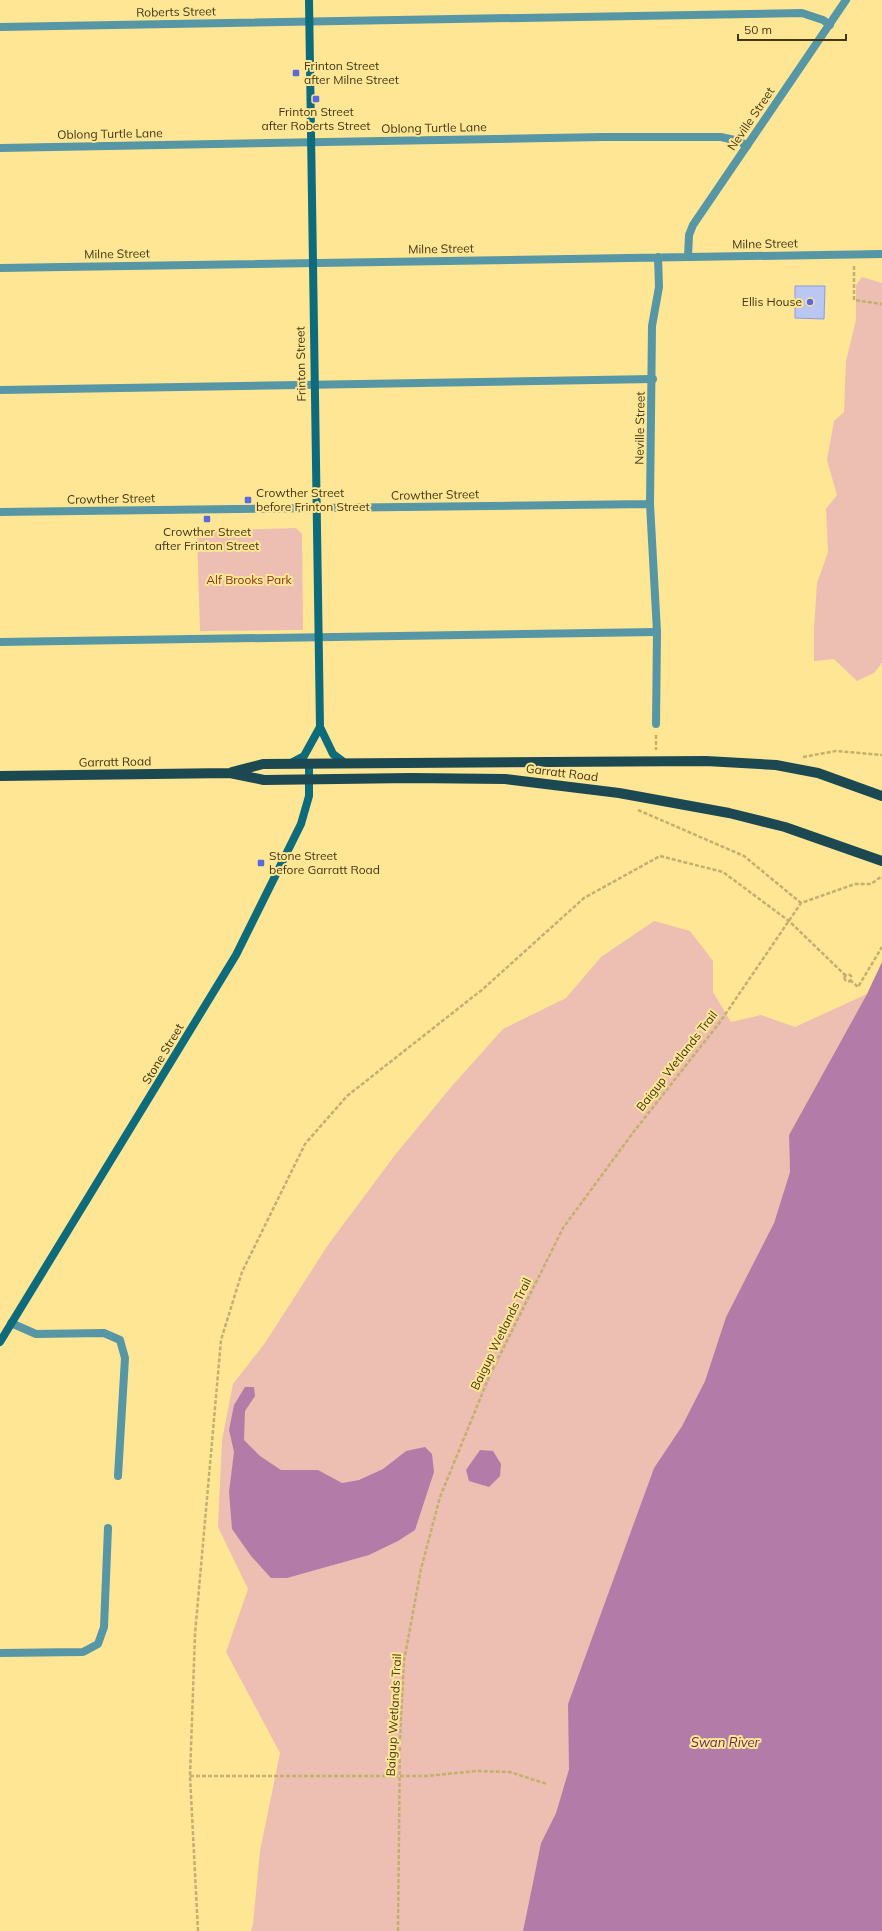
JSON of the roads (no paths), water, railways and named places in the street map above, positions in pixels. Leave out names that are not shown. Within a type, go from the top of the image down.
[{"type":"main road","name":"Garratt Road","points":[[230,773],[263,764],[706,761],[776,765],[818,773],[882,796]]},
{"type":"main road","name":"Garratt Road","points":[[0,776],[230,773],[264,780],[411,778],[505,779],[619,793],[729,813],[785,827],[882,861]]},
{"type":"street","name":"Frinton Street","points":[[309,0],[320,728],[333,754],[345,763]]},
{"type":"street","name":"Neville Street","points":[[688,257],[689,235],[693,225],[846,0]]},
{"type":"street","name":"Roberts Street","points":[[0,27],[802,13],[823,20],[830,25]]},
{"type":"street","name":"Oblong Turtle Lane","points":[[0,148],[594,137],[720,137],[739,141],[747,146]]},
{"type":"street","name":"Milne Street","points":[[0,268],[882,254]]},
{"type":"street","name":"Neville Street","points":[[650,504],[653,379],[652,326],[659,288],[658,258]]},
{"type":"street","points":[[0,390],[653,379]]},
{"type":"street","points":[[650,504],[657,632],[656,724]]},
{"type":"street","name":"Crowther Street","points":[[0,512],[650,504]]},
{"type":"street","points":[[0,642],[657,632]]},
{"type":"street","points":[[289,764],[304,756],[320,728]]},
{"type":"street","name":"Stone Street","points":[[0,1342],[236,955],[301,824],[309,796],[309,763]]},
{"type":"street","points":[[12,1323],[36,1334],[104,1333],[120,1340],[125,1358],[118,1476]]},
{"type":"street","points":[[0,1653],[83,1652],[98,1644],[104,1627],[108,1528]]},
{"type":"water","name":"Swan River","points":[[882,962],[882,1931],[523,1931],[541,1843],[556,1813],[569,1769],[568,1704],[654,1468],[682,1426],[705,1381],[726,1317],[774,1223],[790,1172],[789,1135],[867,994]]},
{"type":"water","points":[[245,1387],[254,1387],[255,1396],[245,1411],[244,1440],[260,1456],[281,1470],[318,1470],[342,1483],[359,1480],[383,1469],[406,1451],[425,1447],[432,1454],[434,1472],[415,1530],[398,1541],[369,1555],[287,1578],[271,1578],[251,1556],[232,1529],[229,1492],[234,1452],[229,1430],[234,1405]]},
{"type":"water","points":[[480,1450],[493,1451],[501,1464],[500,1476],[489,1487],[469,1481],[466,1470]]},
{"type":"place","name":"Frinton Street after Milne Street","points":[[296,73]]},
{"type":"place","name":"Frinton Street after Roberts Street","points":[[316,99]]},
{"type":"place","name":"Ellis House","points":[[810,302]]},
{"type":"place","name":"Crowther Street before Frinton Street","points":[[248,500]]},
{"type":"place","name":"Crowther Street after Frinton Street","points":[[207,519]]},
{"type":"place","name":"Stone Street before Garratt Road","points":[[261,863]]},
{"type":"park label","name":"Alf Brooks Park","points":[[249,580]]}]
